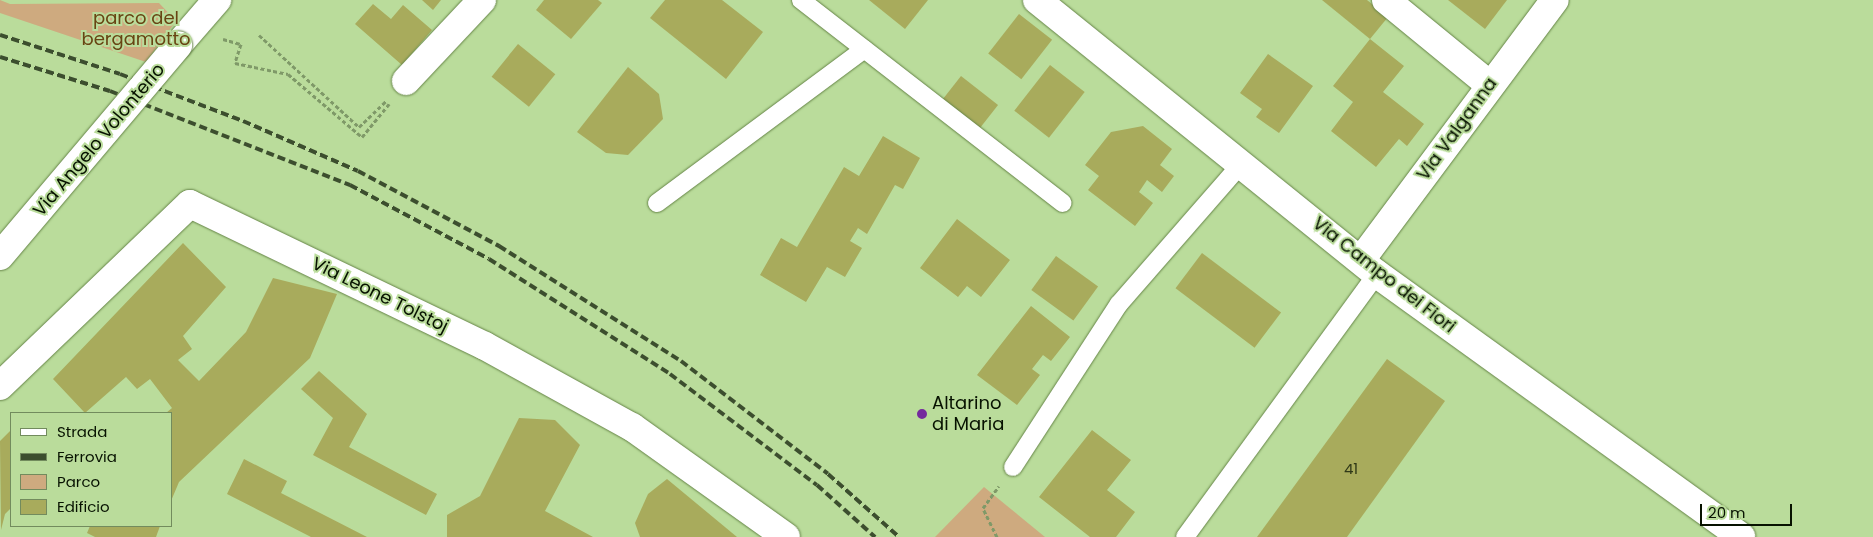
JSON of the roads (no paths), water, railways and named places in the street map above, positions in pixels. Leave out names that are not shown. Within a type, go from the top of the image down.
[{"type":"street","name":"Via Angelo Volonterio","points":[[0,256],[217,0]]},
{"type":"street","points":[[406,81],[482,0]]},
{"type":"street","name":"Via Campo dei Fiori","points":[[1037,0],[1369,267],[1741,537]]},
{"type":"street","points":[[1386,0],[1490,85]]},
{"type":"street","name":"Via Valganna","points":[[1369,267],[1490,85],[1555,0]]},
{"type":"street","name":"Via Leone Tolstoj","points":[[0,386],[190,204],[485,346],[632,427],[786,537]]},
{"type":"lane","points":[[801,0],[1062,203]]},
{"type":"lane","points":[[657,203],[864,49]]},
{"type":"lane","points":[[1013,467],[1119,304],[1242,164]]},
{"type":"lane","points":[[1185,537],[1369,267]]},
{"type":"railway","points":[[0,35],[120,74],[243,121],[358,171],[499,246],[681,361],[828,474],[899,537]]},
{"type":"railway","points":[[0,57],[110,91],[350,185],[489,259],[670,374],[817,485],[875,537]]},
{"type":"place","name":"Altarino di Maria","points":[[922,414]]},
{"type":"park label","name":"parco del bergamotto","points":[[136,29]]}]
